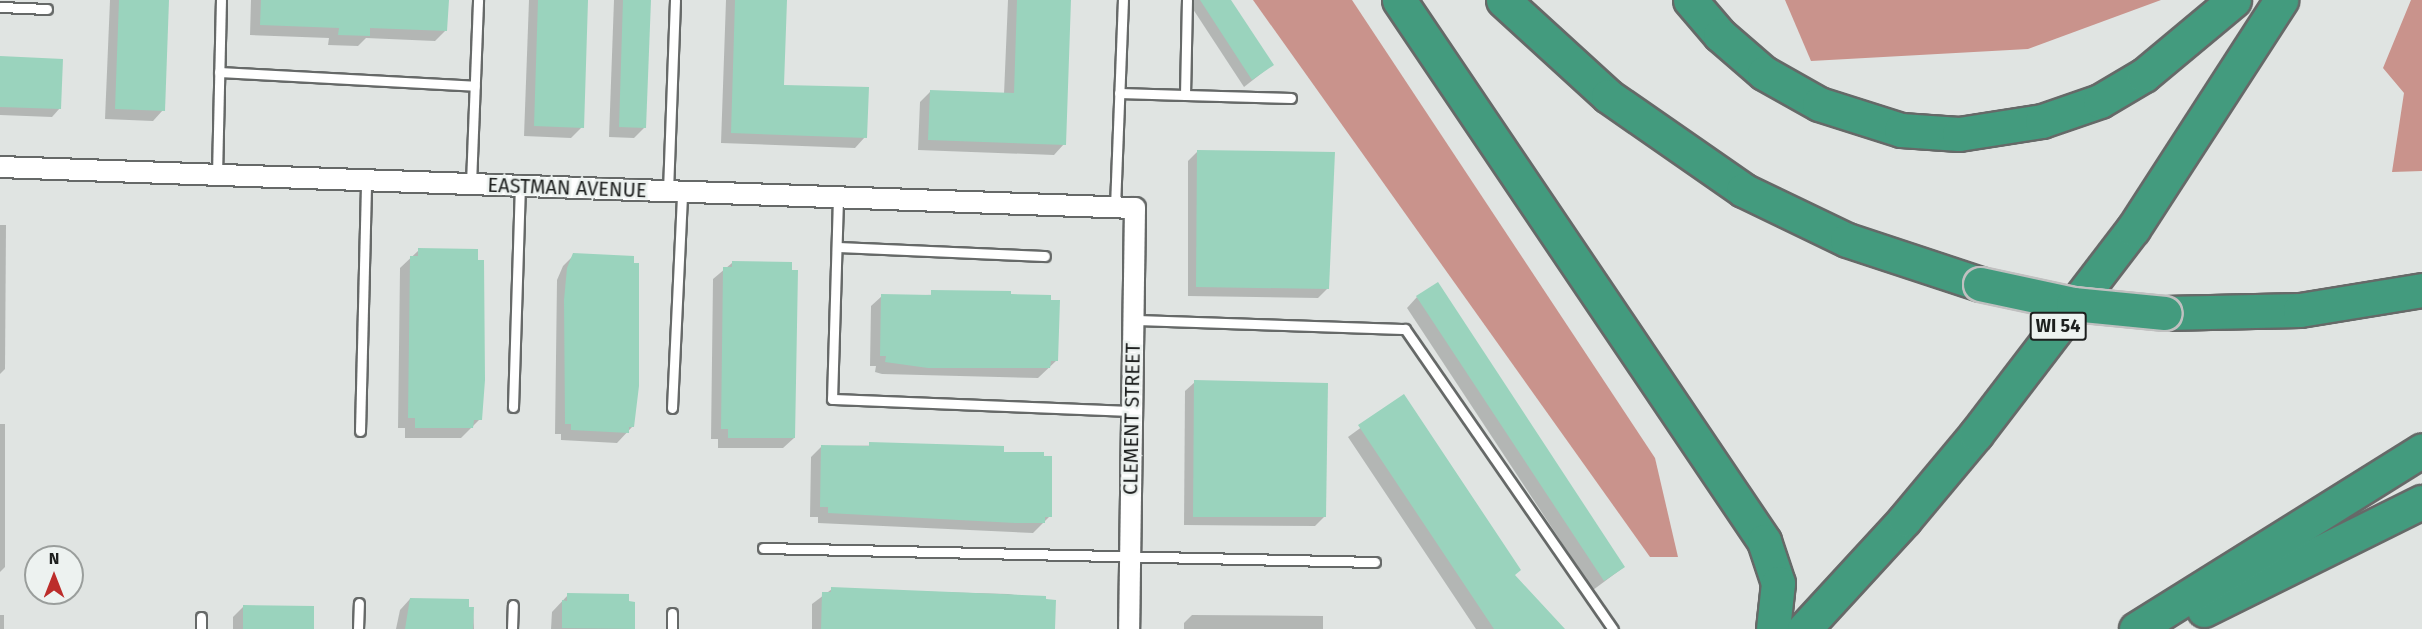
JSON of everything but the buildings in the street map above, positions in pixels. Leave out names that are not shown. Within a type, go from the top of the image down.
[{"type":"highway","points":[[1399,0],[1764,541],[1778,583],[1773,629]]},
{"type":"highway","points":[[1503,0],[1608,96],[1743,190],[1847,240],[1980,284],[2073,304],[2165,313],[2300,310],[2422,290]]},
{"type":"highway","points":[[1690,0],[1720,34],[1764,73],[1819,104],[1901,130],[1959,134],[2042,121],[2100,102],[2144,75],[2234,0]]},
{"type":"highway","name":"WI 54","points":[[1804,629],[1905,519],[1969,442],[2133,229],[2281,0]]},
{"type":"highway","points":[[2136,629],[2422,450]]},
{"type":"highway","points":[[2164,629],[2422,502]]},
{"type":"street","name":"EASTMAN AVENUE","points":[[0,167],[1135,208]]},
{"type":"street","name":"CLEMENT STREET","points":[[1129,629],[1135,208]]},
{"type":"lane","points":[[217,175],[222,0]]},
{"type":"lane","points":[[471,184],[478,0]]},
{"type":"lane","points":[[672,408],[675,0]]},
{"type":"lane","points":[[1115,208],[1123,0]]},
{"type":"lane","points":[[1185,95],[1187,0]]},
{"type":"lane","points":[[0,7],[47,9]]},
{"type":"lane","points":[[219,72],[475,86]]},
{"type":"lane","points":[[1119,93],[1291,98]]},
{"type":"lane","points":[[360,431],[366,180]]},
{"type":"lane","points":[[513,407],[520,186]]},
{"type":"lane","points":[[838,198],[832,399],[1132,411]]},
{"type":"lane","points":[[837,247],[1045,256]]},
{"type":"lane","points":[[1134,320],[1405,329],[1613,629]]},
{"type":"lane","points":[[763,548],[1376,562]]},
{"type":"lane","points":[[358,629],[359,603]]},
{"type":"lane","points":[[512,629],[513,605]]},
{"type":"lane","points":[[672,614],[672,629]]},
{"type":"lane","points":[[201,617],[201,629]]},
{"type":"shaded area","points":[[1253,0],[1352,0],[1655,458],[1678,557],[1650,557]]},
{"type":"shaded area","points":[[1785,0],[2161,0],[2028,49],[1811,61]]},
{"type":"shaded area","points":[[2411,0],[2422,0],[2422,171],[2392,172],[2404,93],[2383,68]]}]
